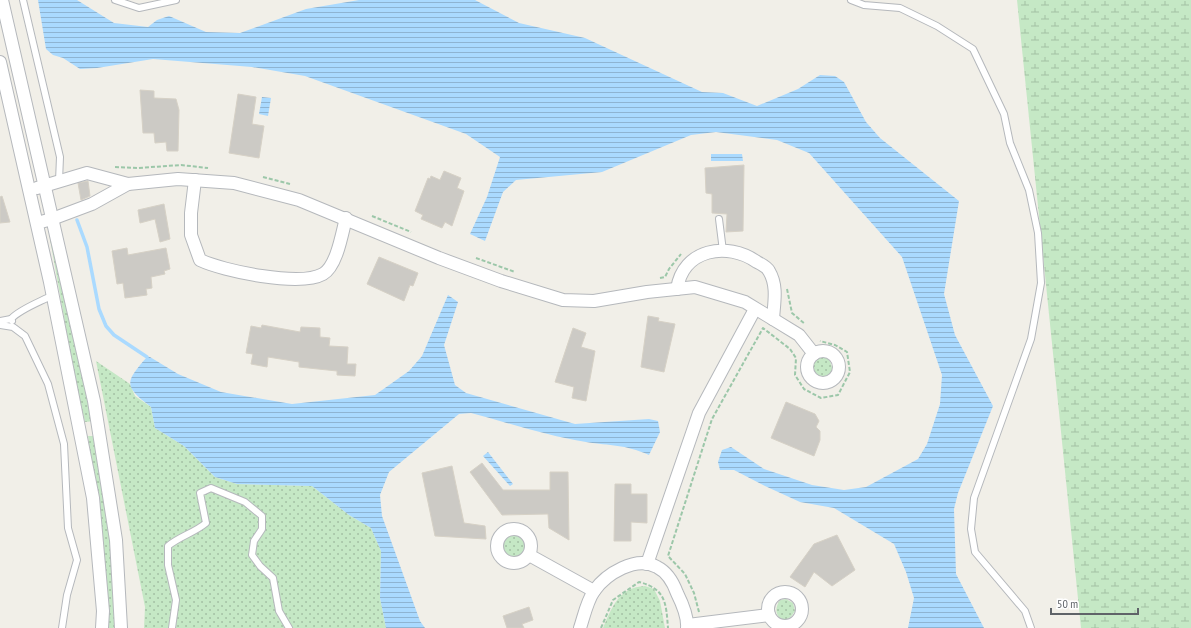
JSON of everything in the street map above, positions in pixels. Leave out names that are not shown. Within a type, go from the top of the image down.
[{"type":"street","points":[[2,0],[94,401],[116,540],[122,628]]},
{"type":"street","points":[[0,62],[4,96],[30,192],[53,295],[93,498],[103,610],[102,628]]},
{"type":"street","points":[[30,192],[44,185],[87,173],[128,184],[178,178],[234,183],[299,200],[346,218],[439,258],[500,281],[563,300],[594,301],[677,289],[695,288],[745,302],[799,334],[814,354]]},
{"type":"street","points":[[195,180],[191,213],[191,235],[200,260],[215,267],[289,280],[307,280],[324,274],[338,253],[346,218]]},
{"type":"street","points":[[37,223],[52,220],[92,204],[128,184]]},
{"type":"street","points":[[677,289],[679,276],[694,259],[716,250],[746,254],[769,270],[776,291],[773,319]]},
{"type":"street","points":[[647,564],[699,412],[756,308]]},
{"type":"street","points":[[529,555],[594,591]]},
{"type":"street","points":[[580,628],[594,591],[608,577],[624,567],[647,564],[656,566],[672,580],[685,612],[687,627],[769,615]]},
{"type":"lane","points":[[23,0],[60,157],[59,181]]},
{"type":"lane","points":[[115,0],[139,8],[176,0]]},
{"type":"lane","points":[[851,0],[864,5],[900,8],[937,26],[974,49],[1004,114],[1010,143],[1029,190],[1038,233],[1041,283],[1031,339],[974,498],[971,529],[975,552],[1025,611],[1031,628]]},
{"type":"lane","points":[[719,219],[723,251]]},
{"type":"lane","points":[[0,321],[11,319],[17,312],[34,306],[53,295]]},
{"type":"lane","points":[[11,319],[12,327]]},
{"type":"lane","points":[[0,325],[12,327],[25,336],[48,384],[64,444],[68,528],[77,560],[67,595],[62,628]]},
{"type":"lane","points":[[172,628],[176,600],[168,565],[168,546],[178,538],[196,531],[206,523],[200,493],[211,488],[245,502],[262,516],[262,530],[254,541],[252,554],[260,566],[273,578],[279,611],[289,628]]},
{"type":"path","points":[[114,167],[138,168],[181,165],[209,168]]},
{"type":"path","points":[[258,176],[279,180],[292,185]]},
{"type":"path","points":[[368,215],[416,235]]},
{"type":"path","points":[[658,278],[666,277],[679,255],[684,252]]},
{"type":"path","points":[[470,256],[518,273]]},
{"type":"path","points":[[786,286],[792,313],[804,323],[808,329]]},
{"type":"path","points":[[706,612],[699,612],[694,593],[686,574],[668,556],[712,419],[763,328],[790,349],[796,358],[796,375],[804,389],[821,398],[838,395],[850,372],[847,352],[835,345],[816,341]]},
{"type":"path","points":[[600,628],[613,600],[639,582],[652,586],[660,591],[667,614],[668,628]]},
{"type":"green space","points":[[1017,0],[1191,0],[1191,628],[1081,628]]},
{"type":"green space","points":[[48,228],[95,421],[85,422],[76,384]]},
{"type":"green space","points":[[822,357],[829,359],[834,372],[824,377],[814,373],[812,367],[816,360]]},
{"type":"green space","points":[[96,361],[130,384],[135,396],[151,407],[155,428],[184,446],[215,477],[237,484],[312,486],[349,515],[371,528],[381,551],[380,598],[386,628],[144,628],[145,607]]},
{"type":"green space","points":[[88,436],[96,436],[110,530],[118,628],[109,628],[107,585]]},
{"type":"green space","points":[[514,535],[522,538],[525,546],[522,554],[514,557],[506,554],[503,546],[506,538]]},
{"type":"green space","points":[[645,586],[654,589],[660,601],[665,628],[603,628],[613,606],[623,594],[636,587]]},
{"type":"green space","points":[[786,599],[793,603],[795,611],[790,618],[781,620],[777,613],[777,606],[780,600]]},
{"type":"water","points":[[38,0],[77,0],[114,23],[148,27],[157,20],[169,16],[206,32],[240,33],[306,9],[359,0],[475,0],[519,23],[585,38],[702,92],[723,93],[757,106],[798,89],[820,75],[835,76],[844,82],[866,122],[880,138],[959,201],[944,294],[955,335],[993,406],[958,493],[954,509],[956,574],[984,628],[908,628],[914,598],[906,572],[894,544],[834,508],[800,502],[734,470],[720,470],[718,462],[722,450],[731,447],[764,469],[812,485],[844,490],[866,487],[918,459],[927,444],[940,404],[942,375],[902,257],[809,153],[777,140],[716,132],[691,135],[602,172],[516,180],[503,192],[485,241],[470,234],[487,197],[500,157],[466,134],[305,76],[252,67],[153,59],[97,68],[80,69],[63,58],[53,55],[46,49]]},
{"type":"water","points":[[262,97],[271,98],[268,116],[259,114]]},
{"type":"water","points":[[711,154],[742,154],[743,161],[711,161]]},
{"type":"water","points":[[448,295],[458,302],[444,345],[455,385],[466,393],[575,424],[649,419],[658,421],[660,432],[649,455],[625,447],[586,442],[557,436],[471,413],[459,414],[389,472],[380,495],[382,516],[420,621],[425,628],[386,628],[380,598],[381,551],[371,528],[349,515],[312,486],[237,484],[215,477],[184,446],[155,428],[151,407],[135,394],[130,384],[131,378],[134,372],[147,357],[150,357],[178,374],[221,392],[292,404],[375,395],[409,371],[422,356]]},
{"type":"water","points":[[488,452],[513,484],[510,486],[483,456]]},
{"type":"building","points":[[140,90],[154,91],[154,98],[176,99],[179,110],[178,151],[167,151],[166,142],[155,143],[154,133],[143,133]]},
{"type":"building","points":[[238,94],[256,97],[252,124],[264,126],[259,158],[229,153]]},
{"type":"building","points":[[744,165],[743,231],[726,232],[727,214],[712,213],[712,194],[706,193],[705,168]]},
{"type":"building","points":[[444,171],[461,178],[457,188],[464,191],[452,226],[445,222],[442,228],[421,219],[423,215],[415,211],[428,178],[430,179],[431,176],[440,180]]},
{"type":"building","points":[[88,181],[90,196],[81,200],[78,183]]},
{"type":"building","points":[[2,196],[10,222],[0,223],[0,197]]},
{"type":"building","points":[[164,204],[170,239],[160,242],[155,219],[140,223],[138,210]]},
{"type":"building","points":[[127,248],[128,255],[166,248],[170,269],[164,271],[165,274],[151,277],[152,288],[146,289],[147,295],[125,298],[123,283],[117,284],[112,251]]},
{"type":"building","points":[[379,257],[418,273],[413,286],[410,285],[404,301],[367,284]]},
{"type":"building","points":[[648,316],[659,318],[658,321],[675,324],[664,372],[641,367]]},
{"type":"building","points":[[262,325],[300,332],[301,327],[320,328],[320,337],[330,338],[329,346],[348,347],[347,364],[356,364],[355,376],[337,375],[337,371],[299,367],[299,362],[268,357],[267,367],[251,364],[253,354],[246,353],[251,326],[261,328]]},
{"type":"building","points":[[573,328],[586,333],[581,347],[595,351],[586,401],[572,398],[574,387],[555,382]]},
{"type":"building","points":[[786,402],[815,414],[819,421],[816,427],[820,431],[820,440],[814,456],[771,438]]},
{"type":"building","points":[[482,463],[503,490],[550,490],[550,472],[568,472],[569,540],[549,528],[548,514],[502,515],[470,472]]},
{"type":"building","points":[[452,466],[464,523],[485,526],[486,539],[435,536],[422,473]]},
{"type":"building","points":[[615,484],[631,484],[631,494],[647,494],[647,523],[631,522],[631,541],[614,541]]},
{"type":"building","points":[[837,535],[855,570],[832,586],[814,572],[805,587],[790,577],[814,544]]},
{"type":"building","points":[[529,607],[533,620],[522,624],[524,628],[507,628],[503,616]]},
{"type":"waterway","points":[[77,220],[87,247],[99,309],[106,326],[114,335],[147,357]]}]
